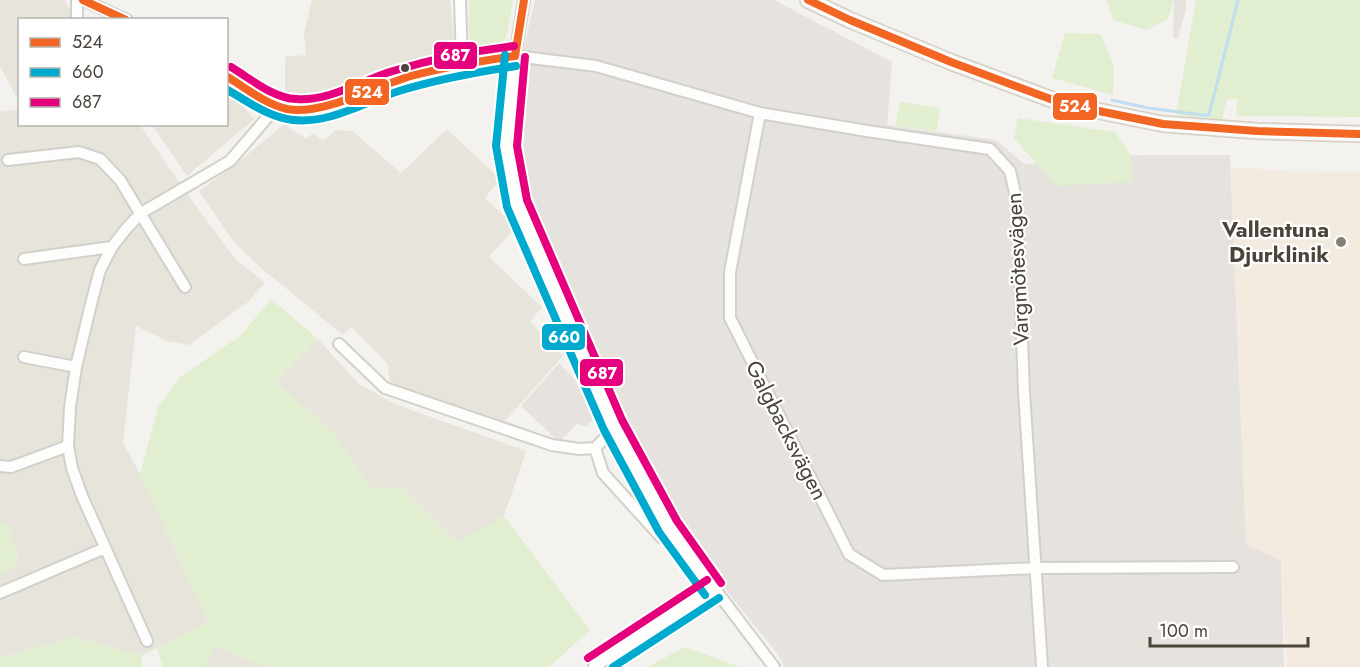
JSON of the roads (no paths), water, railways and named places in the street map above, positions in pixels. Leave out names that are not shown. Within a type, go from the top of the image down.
[{"type":"main road","points":[[808,0],[951,62],[1064,104],[1163,124],[1257,131],[1360,134]]},
{"type":"street","points":[[78,0],[78,18]]},
{"type":"street","points":[[82,0],[122,18]]},
{"type":"street","points":[[460,0],[462,63]]},
{"type":"street","points":[[524,0],[515,56],[506,146],[518,202],[613,425],[668,527],[774,667]]},
{"type":"street","name":"Vargmötesvägen","points":[[277,106],[295,111],[310,110],[334,104],[380,86],[462,63],[515,56],[596,66],[760,113],[990,149],[1010,171],[1017,202],[1024,392],[1042,667]]},
{"type":"street","points":[[147,641],[82,496],[72,468],[68,446],[70,407],[76,368],[100,270],[112,247],[141,213],[230,161],[277,106],[228,77]]},
{"type":"street","name":"Galgbacksvägen","points":[[760,113],[730,272],[730,318],[849,554],[883,575],[1037,568],[1233,567]]},
{"type":"street","points":[[8,160],[79,152],[100,159],[120,180],[184,286]]},
{"type":"street","points":[[24,259],[112,247]]},
{"type":"street","points":[[339,344],[386,388],[552,446],[595,448],[613,425]]},
{"type":"street","points":[[24,357],[76,368]]},
{"type":"street","points":[[0,466],[11,467],[68,446]]},
{"type":"street","points":[[595,448],[603,473],[661,537]]},
{"type":"street","points":[[0,593],[105,548]]},
{"type":"street","points":[[594,667],[713,589]]},
{"type":"waterway","points":[[1112,100],[1148,108],[1209,115],[1238,0]]},
{"type":"place","name":"Vallentuna Djurklinik","points":[[1341,242]]}]
